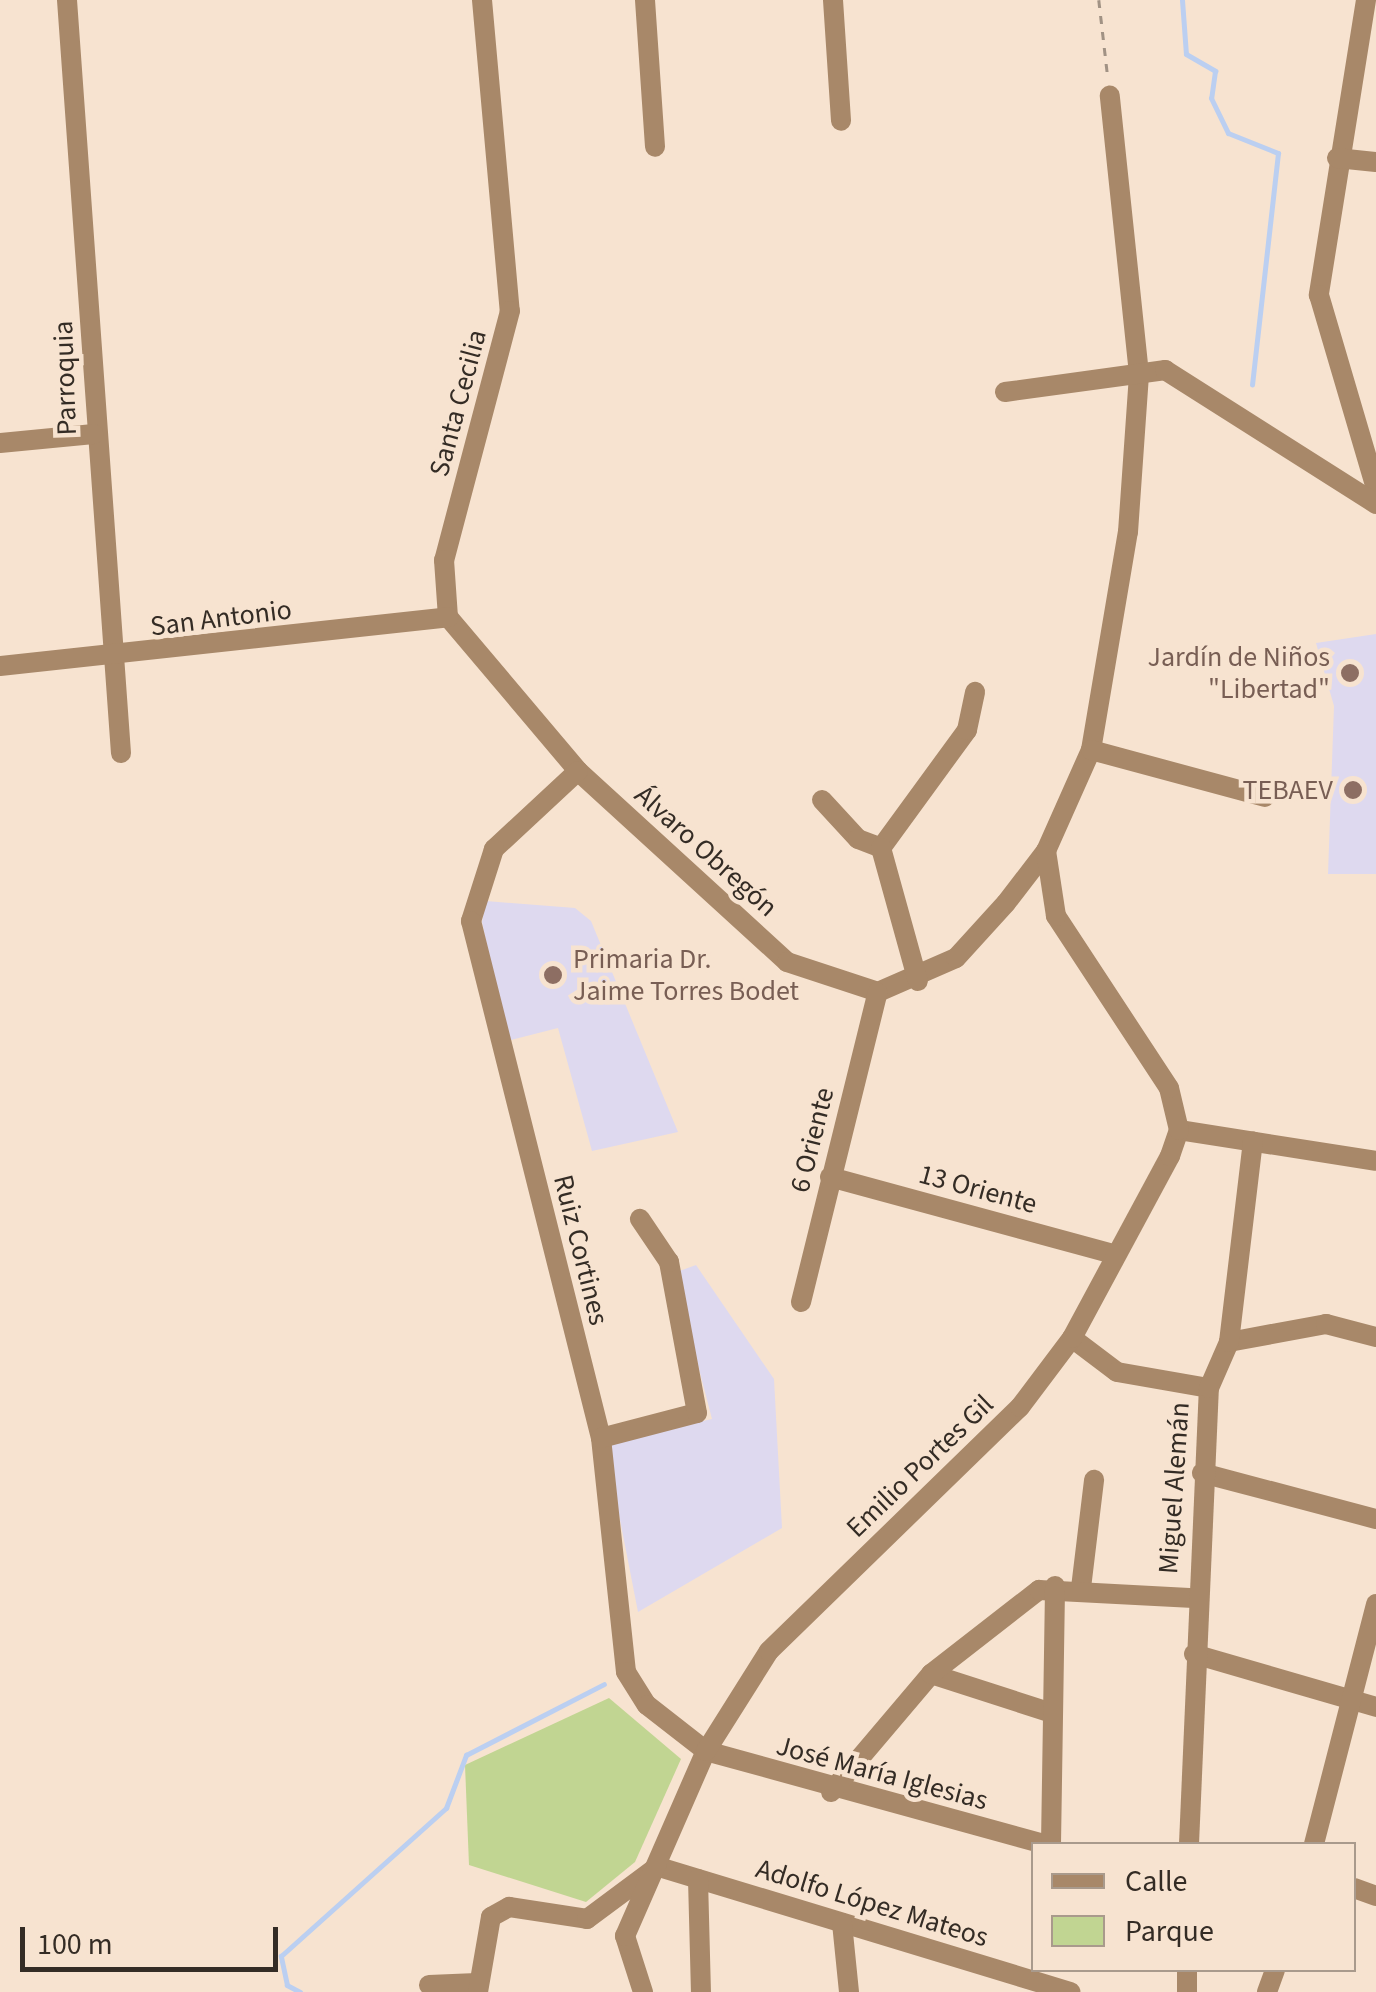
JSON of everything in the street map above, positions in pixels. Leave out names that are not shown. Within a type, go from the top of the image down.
[{"type":"street","name":"Parroquia","points":[[67,0],[85,153],[94,434],[121,753]]},
{"type":"street","name":"Santa Cecilia","points":[[448,617],[444,560],[510,311],[482,0]]},
{"type":"street","points":[[645,0],[656,147]]},
{"type":"street","points":[[832,0],[841,121]]},
{"type":"street","points":[[1366,0],[1337,158],[1319,295],[1376,490]]},
{"type":"street","points":[[878,992],[918,981],[956,958],[1046,851],[1091,750],[1128,532],[1138,374],[1110,96]]},
{"type":"street","points":[[1337,158],[1376,162]]},
{"type":"street","points":[[1005,392],[1165,370],[1188,381],[1376,504]]},
{"type":"street","points":[[0,443],[94,434]]},
{"type":"street","points":[[448,617],[578,771]]},
{"type":"street","name":"San Antonio","points":[[0,666],[110,658],[448,617]]},
{"type":"street","points":[[881,848],[967,730],[975,692]]},
{"type":"street","points":[[1091,750],[1264,797]]},
{"type":"street","name":"Álvaro Obregón","points":[[578,771],[787,962],[878,992]]},
{"type":"street","name":"Ruiz Cortines","points":[[578,771],[494,848],[471,921],[601,1438],[626,1672],[647,1705],[706,1751]]},
{"type":"street","points":[[822,800],[858,840],[881,848]]},
{"type":"street","points":[[881,848],[918,981]]},
{"type":"street","points":[[1046,851],[1056,916],[1169,1088],[1179,1130],[1376,1161]]},
{"type":"street","name":"6 Oriente","points":[[802,1302],[878,992]]},
{"type":"street","name":"Emilio Portes Gil","points":[[643,1992],[624,1936],[659,1866],[706,1751],[769,1651],[1020,1407],[1072,1338],[1179,1130]]},
{"type":"street","name":"Miguel Alemán","points":[[1188,1842],[1194,1598],[1209,1388],[1229,1342],[1252,1142]]},
{"type":"street","name":"13 Oriente","points":[[830,1177],[1113,1254]]},
{"type":"street","points":[[601,1438],[697,1413],[678,1261],[640,1219]]},
{"type":"street","points":[[1229,1342],[1326,1324],[1376,1337]]},
{"type":"street","points":[[1072,1338],[1117,1372],[1209,1388]]},
{"type":"street","points":[[1202,1472],[1376,1520]]},
{"type":"street","points":[[1081,1588],[1094,1480]]},
{"type":"street","points":[[831,1792],[930,1674],[1007,1611],[1055,1586],[1194,1598]]},
{"type":"street","points":[[1047,1842],[1055,1586]]},
{"type":"street","points":[[1314,1842],[1347,1699],[1376,1604]]},
{"type":"street","points":[[1194,1654],[1376,1707]]},
{"type":"street","points":[[930,1674],[1052,1714]]},
{"type":"street","name":"José María Iglesias","points":[[706,1751],[831,1792],[1039,1842]]},
{"type":"street","points":[[430,1984],[477,1988],[490,1917],[509,1907],[587,1919],[659,1866]]},
{"type":"street","name":"Adolfo López Mateos","points":[[659,1866],[842,1922],[1019,1984],[1070,1992]]},
{"type":"street","points":[[698,1879],[701,1992]]},
{"type":"street","points":[[842,1922],[849,1992]]},
{"type":"path","points":[[1099,0],[1110,96]]},
{"type":"shaded area","name":"TEBAEV","points":[[1376,634],[1376,874],[1328,874],[1334,706],[1316,643]]},
{"type":"shaded area","name":"Primaria Dr. Jaime Torres Bodet","points":[[486,901],[575,908],[591,921],[678,1132],[592,1151],[558,1028],[507,1041],[482,922]]},
{"type":"shaded area","points":[[696,1265],[774,1379],[782,1528],[638,1612],[605,1443],[712,1419],[674,1273]]},
{"type":"green space","points":[[609,1698],[681,1759],[635,1862],[586,1902],[469,1865],[465,1765]]},
{"type":"waterway","points":[[1182,0],[1186,54],[1215,71],[1211,98],[1228,133],[1278,153],[1252,385]]},
{"type":"waterway","points":[[300,1992],[287,1985],[281,1956],[446,1808],[466,1755],[604,1684]]},
{"type":"place","name":"Jardín de Niños \"Libertad\"","points":[[1350,673]]},
{"type":"place","name":"TEBAEV","points":[[1353,790]]},
{"type":"place","name":"Primaria Dr. Jaime Torres Bodet","points":[[553,975]]}]
